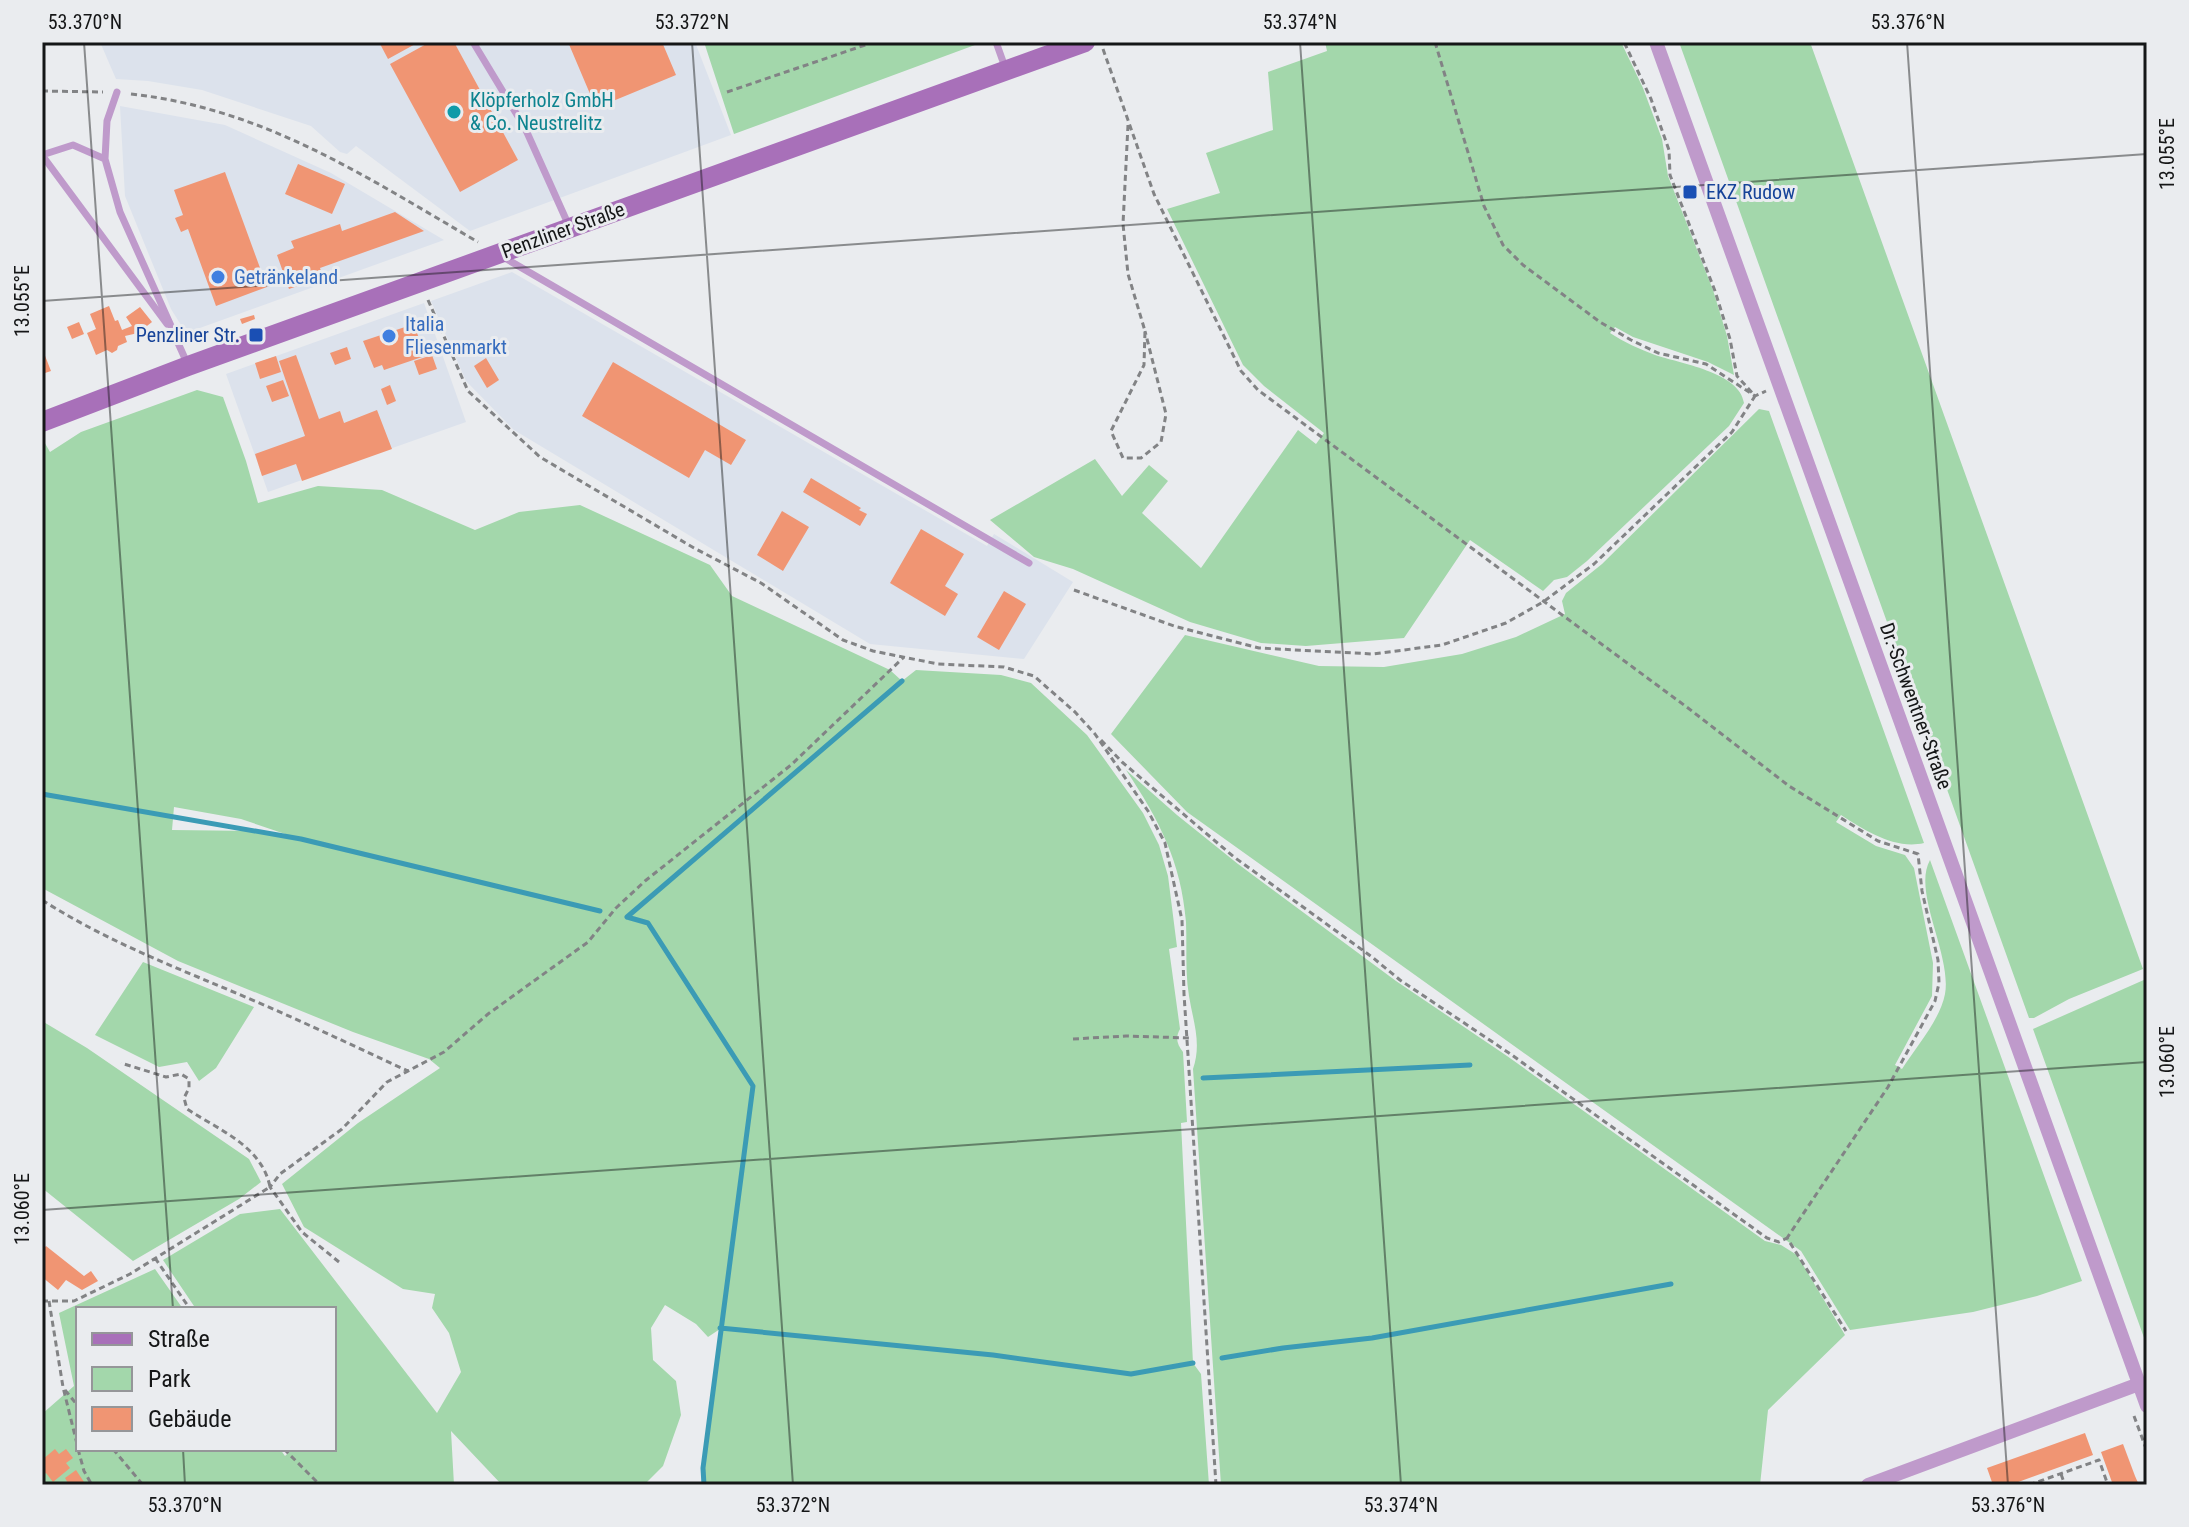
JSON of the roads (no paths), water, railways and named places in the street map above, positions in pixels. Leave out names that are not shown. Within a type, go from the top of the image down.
[{"type":"main road","name":"Penzliner Straße","points":[[42,422],[188,366],[1085,42]]},
{"type":"street","name":"Dr.-Schwentner-Straße","points":[[1656,42],[2147,1406]]},
{"type":"street","points":[[1868,1485],[2139,1384]]},
{"type":"lane","points":[[473,42],[525,128],[570,228]]},
{"type":"lane","points":[[996,42],[1006,70]]},
{"type":"lane","points":[[117,92],[107,121],[105,159],[120,212],[188,366]]},
{"type":"lane","points":[[105,159],[73,145],[42,155],[176,337]]},
{"type":"lane","points":[[498,254],[1029,563]]},
{"type":"waterway","points":[[627,917],[902,681]]},
{"type":"waterway","points":[[42,794],[301,839],[600,911]]},
{"type":"waterway","points":[[627,917],[648,923],[753,1086],[703,1468],[704,1485]]},
{"type":"waterway","points":[[1203,1078],[1470,1065]]},
{"type":"waterway","points":[[1222,1358],[1372,1338],[1671,1284]]},
{"type":"waterway","points":[[720,1328],[993,1355],[1131,1374],[1193,1363]]},
{"type":"place","name":"Klöpferholz GmbH & Co. Neustrelitz","points":[[454,112]]},
{"type":"place","name":"EKZ Rudow","points":[[1690,192]]},
{"type":"place","name":"Getränkeland","points":[[218,277]]},
{"type":"place","name":"Penzliner Str.","points":[[256,335]]},
{"type":"place","name":"Italia Fliesenmarkt","points":[[389,336]]}]
